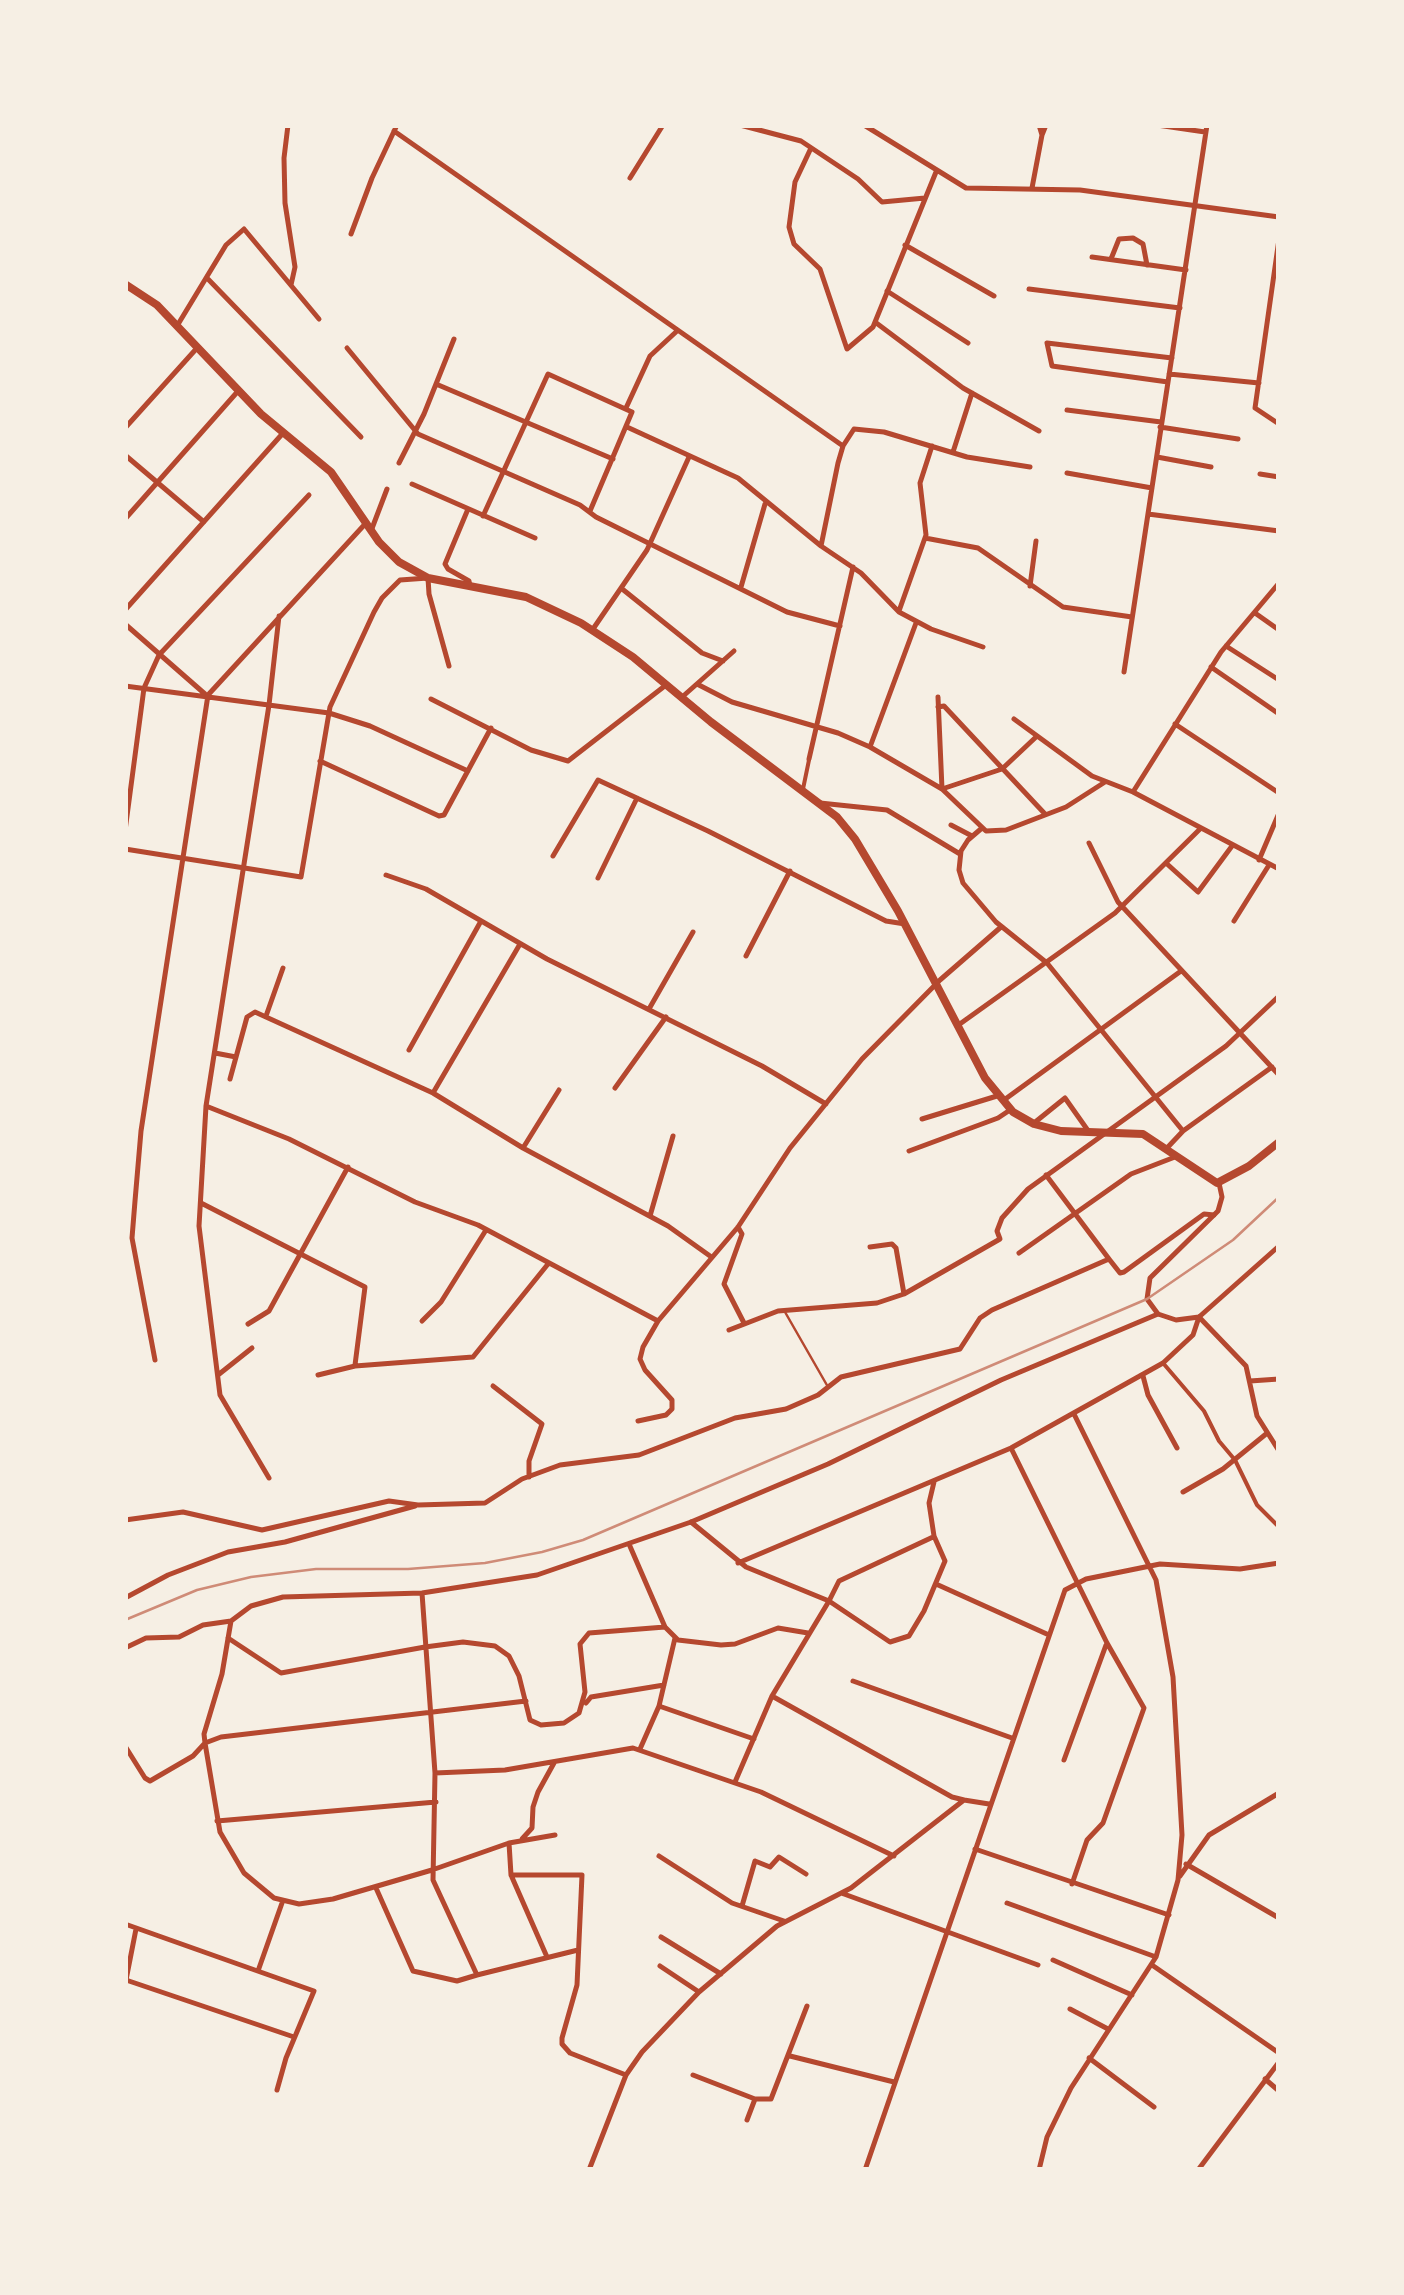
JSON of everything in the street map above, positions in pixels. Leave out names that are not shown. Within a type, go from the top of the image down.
[{"type":"main road","points":[[125,284],[148,298],[239,390],[336,478],[399,562],[428,578],[526,598],[593,630],[820,802],[850,832],[1000,1099],[1010,1110],[1034,1124],[1060,1131],[1138,1132],[1219,1183],[1279,1142]]},
{"type":"street","points":[[288,125],[284,174],[295,268],[291,285]]},
{"type":"street","points":[[630,178],[663,125]]},
{"type":"street","points":[[740,125],[794,138],[858,179],[882,202],[925,198]]},
{"type":"street","points":[[864,125],[956,185],[976,190],[1080,190],[1279,217]]},
{"type":"street","points":[[1032,188],[1043,125]]},
{"type":"street","points":[[1124,672],[1206,129],[1157,125]]},
{"type":"street","points":[[352,234],[395,128],[843,446]]},
{"type":"street","points":[[812,148],[795,182],[788,226],[796,246],[820,269],[846,349],[868,334],[875,322],[936,172]]},
{"type":"street","points":[[177,326],[234,234],[244,229],[320,319]]},
{"type":"street","points":[[1111,260],[1119,239],[1130,238],[1144,244],[1147,265]]},
{"type":"street","points":[[1279,238],[1255,408],[1279,424]]},
{"type":"street","points":[[906,245],[994,296]]},
{"type":"street","points":[[1092,258],[1186,270]]},
{"type":"street","points":[[206,278],[361,437]]},
{"type":"street","points":[[1029,289],[1180,308]]},
{"type":"street","points":[[887,290],[968,343]]},
{"type":"street","points":[[1270,312],[1279,315]]},
{"type":"street","points":[[875,322],[972,393],[1039,431]]},
{"type":"street","points":[[590,512],[627,427],[630,393],[650,356],[677,331]]},
{"type":"street","points":[[399,463],[454,339]]},
{"type":"street","points":[[1172,358],[1047,343],[1052,366],[1259,383]]},
{"type":"street","points":[[125,428],[199,346]]},
{"type":"street","points":[[347,348],[415,431],[590,512],[793,614],[840,626]]},
{"type":"street","points":[[484,516],[548,374],[629,410]]},
{"type":"street","points":[[436,384],[613,459]]},
{"type":"street","points":[[125,519],[239,390]]},
{"type":"street","points":[[953,453],[972,393]]},
{"type":"street","points":[[1067,410],[1238,439]]},
{"type":"street","points":[[627,427],[738,478],[766,504],[853,566],[899,612],[983,647]]},
{"type":"street","points":[[822,546],[829,498],[843,446],[851,432],[860,427],[953,453],[1030,467]]},
{"type":"street","points":[[125,610],[284,432]]},
{"type":"street","points":[[899,612],[925,538],[920,486],[932,446]]},
{"type":"street","points":[[125,456],[204,522]]},
{"type":"street","points":[[593,630],[650,543],[689,456]]},
{"type":"street","points":[[1157,457],[1211,466]]},
{"type":"street","points":[[1067,472],[1152,488]]},
{"type":"street","points":[[1260,474],[1279,477]]},
{"type":"street","points":[[412,484],[535,538]]},
{"type":"street","points":[[154,1360],[128,1240],[208,696],[279,615],[369,527],[388,489]]},
{"type":"street","points":[[125,831],[144,688],[159,654],[309,495]]},
{"type":"street","points":[[742,587],[766,504]]},
{"type":"street","points":[[468,510],[445,564],[470,582],[470,586]]},
{"type":"street","points":[[1148,514],[1279,531]]},
{"type":"street","points":[[925,538],[978,548],[1066,608],[1132,617]]},
{"type":"street","points":[[1030,586],[1036,542]]},
{"type":"street","points":[[803,789],[853,566]]},
{"type":"street","points":[[125,849],[300,877],[328,713],[382,598],[402,579],[428,578],[449,666]]},
{"type":"street","points":[[1133,792],[1211,667],[1279,583]]},
{"type":"street","points":[[621,588],[702,653],[723,661]]},
{"type":"street","points":[[1254,613],[1279,630]]},
{"type":"street","points":[[269,1478],[220,1395],[200,1226],[206,1106],[269,704],[279,615]]},
{"type":"street","points":[[870,747],[916,622]]},
{"type":"street","points":[[125,624],[208,696]]},
{"type":"street","points":[[1226,646],[1279,680]]},
{"type":"street","points":[[681,698],[734,650]]},
{"type":"street","points":[[1211,667],[1279,714]]},
{"type":"street","points":[[697,684],[732,702],[870,747],[942,789],[982,828],[1000,832],[1071,804],[1104,782]]},
{"type":"street","points":[[431,699],[532,750],[568,761],[666,685]]},
{"type":"street","points":[[125,686],[328,713],[370,726],[468,771]]},
{"type":"street","points":[[938,697],[942,789]]},
{"type":"street","points":[[938,707],[944,706],[1045,814]]},
{"type":"street","points":[[1014,719],[1104,782],[1133,792],[1279,869]]},
{"type":"street","points":[[1176,724],[1279,794]]},
{"type":"street","points":[[320,760],[439,816],[444,815],[491,728]]},
{"type":"street","points":[[942,789],[1002,769],[1036,737]]},
{"type":"street","points":[[553,856],[598,780],[886,921],[905,924]]},
{"type":"street","points":[[598,878],[637,798]]},
{"type":"street","points":[[820,802],[888,810],[960,854]]},
{"type":"street","points":[[1259,860],[1279,813]]},
{"type":"street","points":[[951,825],[972,836]]},
{"type":"street","points":[[982,828],[960,854],[963,883],[1001,927],[1046,963],[1182,1131]]},
{"type":"street","points":[[958,1026],[1122,905],[1201,828]]},
{"type":"street","points":[[1089,844],[1122,905],[1279,1075]]},
{"type":"street","points":[[1166,863],[1198,892],[1232,846]]},
{"type":"street","points":[[1234,920],[1270,864]]},
{"type":"street","points":[[746,956],[790,872]]},
{"type":"street","points":[[386,875],[426,889],[520,944],[762,1066],[826,1104]]},
{"type":"street","points":[[409,1050],[481,921]]},
{"type":"street","points":[[638,1421],[666,1415],[672,1405],[640,1358],[658,1321],[738,1226],[790,1148],[862,1059],[936,984],[1001,927]]},
{"type":"street","points":[[649,1009],[693,932]]},
{"type":"street","points":[[433,1093],[520,944]]},
{"type":"street","points":[[266,1016],[283,968]]},
{"type":"street","points":[[922,1118],[1000,1099],[1182,970]]},
{"type":"street","points":[[729,1330],[784,1311],[877,1303],[904,1294],[1000,1240],[996,1232],[1002,1218],[1028,1189],[1241,1034],[1279,996]]},
{"type":"street","points":[[230,1079],[247,1017],[255,1012],[266,1016],[433,1093],[650,1216],[710,1256]]},
{"type":"street","points":[[615,1088],[666,1018]]},
{"type":"street","points":[[214,1053],[236,1058]]},
{"type":"street","points":[[1167,1148],[1182,1131],[1272,1067]]},
{"type":"street","points":[[524,1148],[559,1090]]},
{"type":"street","points":[[1034,1124],[1064,1098],[1089,1132]]},
{"type":"street","points":[[206,1106],[486,1230],[658,1321]]},
{"type":"street","points":[[910,1151],[1010,1110]]},
{"type":"street","points":[[650,1216],[673,1136]]},
{"type":"street","points":[[1018,1253],[1131,1174],[1178,1156]]},
{"type":"street","points":[[248,1324],[269,1310],[348,1167]]},
{"type":"street","points":[[1046,1175],[1120,1272],[1204,1214],[1215,1215]]},
{"type":"street","points":[[1199,1317],[1176,1320],[1158,1314],[1147,1299],[1150,1278],[1215,1215],[1221,1204],[1219,1183]]},
{"type":"street","points":[[201,1203],[364,1287],[355,1366]]},
{"type":"street","points":[[738,1226],[742,1234],[724,1284],[744,1324]]},
{"type":"street","points":[[422,1320],[441,1302],[486,1230]]},
{"type":"street","points":[[870,1247],[892,1244],[896,1248],[904,1294]]},
{"type":"street","points":[[738,1563],[1012,1448],[1143,1376],[1193,1335],[1199,1317],[1279,1246]]},
{"type":"street","points":[[125,1520],[183,1512],[262,1530],[389,1501],[418,1505],[485,1502],[560,1465],[639,1454],[735,1418],[786,1409],[841,1378],[960,1349],[980,1318],[992,1310],[1109,1259]]},
{"type":"street","points":[[318,1375],[355,1366],[473,1358],[548,1264]]},
{"type":"street","points":[[125,1648],[146,1638],[179,1637],[203,1625],[231,1621],[251,1606],[283,1597],[422,1593],[536,1575],[690,1522],[828,1464],[1001,1380],[1158,1314]]},
{"type":"street","points":[[1199,1317],[1243,1362],[1257,1416],[1279,1452]]},
{"type":"street","points":[[218,1375],[252,1348]]},
{"type":"street","points":[[1163,1363],[1204,1411],[1218,1442],[1235,1460],[1258,1505],[1279,1527]]},
{"type":"street","points":[[1143,1376],[1148,1395],[1176,1448]]},
{"type":"street","points":[[1250,1381],[1279,1380]]},
{"type":"street","points":[[493,1386],[542,1424],[529,1461],[529,1477]]},
{"type":"street","points":[[1039,2170],[1053,2123],[1090,2058],[1156,1958],[1178,1880],[1182,1835],[1172,1677],[1150,1566],[1074,1414]]},
{"type":"street","points":[[1183,1492],[1235,1460],[1266,1434]]},
{"type":"street","points":[[1012,1448],[1144,1712],[1104,1823],[1087,1840],[1072,1884]]},
{"type":"street","points":[[690,1522],[738,1563],[828,1601],[890,1642],[908,1636],[946,1562],[934,1536],[929,1500],[934,1482]]},
{"type":"street","points":[[125,1598],[168,1575],[228,1552],[285,1542],[418,1505]]},
{"type":"street","points":[[735,1782],[772,1696],[839,1581],[934,1536]]},
{"type":"street","points":[[629,1544],[674,1638],[729,1645],[778,1628],[808,1634]]},
{"type":"street","points":[[865,2170],[1065,1590],[1078,1582],[1150,1566],[1240,1569],[1279,1563]]},
{"type":"street","points":[[936,1584],[1049,1635]]},
{"type":"street","points":[[422,1593],[435,1773],[433,1880],[478,1975]]},
{"type":"street","points":[[231,1621],[204,1734],[218,1821],[224,1842],[244,1873],[282,1902],[309,1904],[376,1888],[509,1843],[555,1834]]},
{"type":"street","points":[[582,1706],[586,1692],[580,1644],[585,1636],[666,1627]]},
{"type":"street","points":[[228,1638],[281,1673],[463,1642],[495,1646],[509,1656],[530,1720],[541,1725],[570,1720],[591,1697],[664,1685]]},
{"type":"street","points":[[636,1748],[659,1706],[674,1638]]},
{"type":"street","points":[[1064,1760],[1107,1643]]},
{"type":"street","points":[[852,1680],[1012,1738]]},
{"type":"street","points":[[772,1696],[952,1797],[990,1804]]},
{"type":"street","points":[[125,1746],[150,1781],[193,1756],[205,1743],[241,1733],[526,1701]]},
{"type":"street","points":[[659,1706],[754,1739]]},
{"type":"street","points":[[435,1773],[505,1770],[636,1748],[735,1782],[816,1816],[894,1856]]},
{"type":"street","points":[[520,1841],[532,1828],[538,1792],[555,1762]]},
{"type":"street","points":[[1178,1880],[1209,1835],[1279,1793]]},
{"type":"street","points":[[589,2170],[626,2075],[642,2052],[699,1992],[786,1921],[842,1894],[964,1800]]},
{"type":"street","points":[[218,1821],[436,1802]]},
{"type":"street","points":[[509,1843],[511,1876],[547,1957]]},
{"type":"street","points":[[974,1849],[1169,1915]]},
{"type":"street","points":[[659,1856],[742,1906],[786,1921]]},
{"type":"street","points":[[742,1906],[755,1861],[770,1866],[779,1857],[806,1874]]},
{"type":"street","points":[[1186,1864],[1279,1918]]},
{"type":"street","points":[[511,1876],[582,1874],[577,1985],[562,2044],[570,2053],[626,2075]]},
{"type":"street","points":[[376,1888],[413,1971],[457,1981],[578,1950]]},
{"type":"street","points":[[842,1894],[1038,1965]]},
{"type":"street","points":[[258,1971],[282,1902]]},
{"type":"street","points":[[1008,1902],[1156,1958]]},
{"type":"street","points":[[125,1924],[314,1991],[277,2090]]},
{"type":"street","points":[[136,1929],[126,1980],[294,2037]]},
{"type":"street","points":[[661,1937],[721,1974]]},
{"type":"street","points":[[1053,1960],[1132,1995]]},
{"type":"street","points":[[1152,1965],[1279,2054]]},
{"type":"street","points":[[660,1966],[699,1992]]},
{"type":"street","points":[[693,2074],[755,2099],[772,2099],[808,2006]]},
{"type":"street","points":[[1070,2009],[1109,2029]]},
{"type":"street","points":[[789,2056],[894,2082]]},
{"type":"street","points":[[1090,2058],[1154,2108]]},
{"type":"street","points":[[1198,2170],[1279,2062]]},
{"type":"street","points":[[1265,2079],[1279,2091]]},
{"type":"street","points":[[747,2120],[755,2099]]},
{"type":"lane","points":[[784,1311],[828,1387]]},
{"type":"railway","points":[[125,1620],[197,1590],[251,1577],[316,1569],[408,1569],[485,1563],[583,1540],[1147,1299],[1233,1240],[1279,1197]]}]
